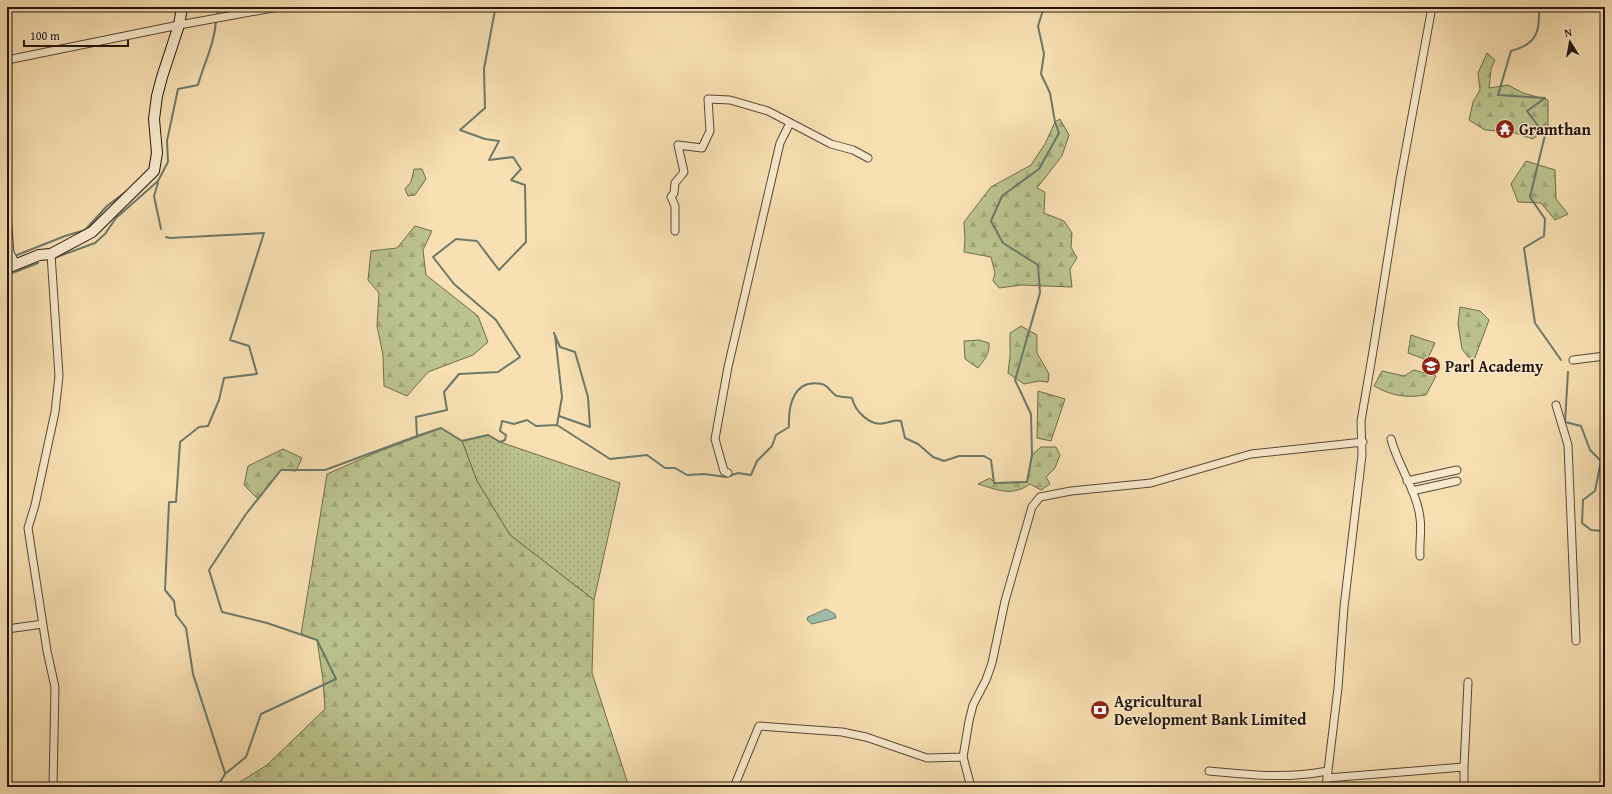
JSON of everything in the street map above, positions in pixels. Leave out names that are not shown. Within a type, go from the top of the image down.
[{"type":"street","points":[[7,214],[11,266],[39,255],[51,254],[92,232],[154,171],[157,152],[154,119],[157,96],[179,25],[182,7]]},
{"type":"street","points":[[7,60],[179,25],[203,22],[278,7]]},
{"type":"street","points":[[1326,787],[1338,688],[1340,641],[1362,442],[1361,421],[1400,180],[1432,7]]},
{"type":"street","points":[[676,231],[675,206],[671,197],[674,193],[675,183],[684,172],[678,145],[702,148],[710,131],[708,99],[730,100],[768,111],[831,144],[853,150],[868,158]]},
{"type":"street","points":[[728,472],[724,471],[715,439],[728,367],[780,143],[790,123]]},
{"type":"street","points":[[51,254],[59,376],[55,412],[35,505],[28,528],[43,624],[55,687],[54,787]]},
{"type":"street","points":[[1573,360],[1605,356]]},
{"type":"street","points":[[1556,405],[1568,445],[1576,641]]},
{"type":"street","points":[[1392,439],[1395,455],[1412,491],[1420,518],[1420,556]]},
{"type":"street","points":[[971,787],[963,757],[970,715],[992,663],[1005,600],[1032,507],[1040,497],[1071,491],[1151,483],[1251,454],[1362,442]]},
{"type":"street","points":[[1407,481],[1457,470]]},
{"type":"street","points":[[1412,491],[1457,480]]},
{"type":"street","points":[[7,629],[43,624]]},
{"type":"street","points":[[1464,787],[1468,682]]},
{"type":"street","points":[[734,787],[759,726],[842,732],[860,736],[927,758],[963,757]]},
{"type":"street","points":[[1209,771],[1268,777],[1464,767]]},
{"type":"green space","points":[[1487,53],[1495,60],[1491,69],[1489,88],[1508,85],[1523,93],[1548,100],[1548,126],[1533,139],[1512,132],[1485,130],[1469,120],[1473,102],[1480,90],[1478,73]]},
{"type":"green space","points":[[1060,119],[1069,135],[1062,156],[1037,188],[1045,192],[1044,213],[1064,221],[1072,233],[1071,247],[1077,258],[1070,269],[1072,287],[1022,285],[999,288],[993,281],[995,273],[991,257],[964,252],[964,222],[991,187],[1031,165],[1045,144],[1055,122]]},
{"type":"green space","points":[[1526,161],[1555,170],[1556,199],[1568,214],[1555,220],[1541,203],[1518,202],[1511,184]]},
{"type":"green space","points":[[414,169],[422,169],[426,179],[415,195],[408,196],[405,189],[411,182]]},
{"type":"green space","points":[[415,226],[432,231],[423,250],[426,275],[478,316],[488,342],[473,355],[428,372],[407,396],[384,386],[383,355],[377,326],[379,293],[368,280],[371,251],[397,248]]},
{"type":"green space","points":[[1460,307],[1480,311],[1489,320],[1473,363],[1462,349],[1458,324]]},
{"type":"green space","points":[[1021,326],[1037,335],[1037,353],[1049,374],[1048,382],[1039,381],[1024,384],[1008,373],[1010,333]]},
{"type":"green space","points":[[1411,335],[1435,343],[1427,360],[1408,353]]},
{"type":"green space","points":[[979,340],[989,343],[989,350],[978,368],[965,359],[964,341]]},
{"type":"green space","points":[[1414,370],[1436,376],[1426,395],[1399,395],[1387,392],[1374,386],[1382,371],[1404,376]]},
{"type":"green space","points":[[1038,391],[1065,399],[1051,441],[1037,438]]},
{"type":"green space","points":[[441,428],[462,441],[477,481],[510,535],[594,600],[592,673],[629,787],[232,787],[267,765],[325,709],[323,680],[317,640],[301,634],[327,474],[375,453]]},
{"type":"green space","points":[[488,435],[500,442],[620,483],[594,600],[510,535],[477,481],[462,441]]},
{"type":"green space","points":[[1041,447],[1056,447],[1060,455],[1055,468],[1046,477],[1050,484],[1041,490],[1030,484],[1017,490],[1004,491],[978,484],[990,478],[995,483],[1027,482],[1032,455]]},
{"type":"green space","points":[[283,449],[302,458],[296,471],[281,470],[258,499],[244,485],[248,466]]},
{"type":"shaded area","points":[[826,609],[835,614],[836,618],[812,624],[807,620],[808,617]]},
{"type":"waterway","points":[[217,15],[219,7]]},
{"type":"waterway","points":[[214,787],[219,784],[225,774],[246,757],[261,714],[336,679],[317,640],[267,623],[222,612],[209,570],[246,514],[281,470],[325,470],[417,436],[416,417],[447,410],[444,392],[459,374],[498,372],[520,357],[496,320],[454,284],[433,257],[456,239],[477,241],[499,270],[526,242],[525,185],[511,180],[521,169],[513,157],[489,160],[499,141],[485,139],[460,130],[485,108],[484,69],[495,10],[493,7]]},
{"type":"waterway","points":[[417,436],[441,428],[462,441],[488,435],[500,442],[505,440],[506,435],[500,431],[502,421],[514,424],[527,420],[536,426],[557,425],[610,459],[647,455],[665,468],[675,468],[687,475],[704,474],[726,477],[738,473],[751,475],[757,461],[772,446],[776,435],[789,427],[792,402],[799,389],[805,385],[813,383],[822,384],[828,387],[837,396],[852,398],[860,413],[874,423],[887,423],[895,420],[901,421],[905,438],[918,444],[933,457],[944,461],[959,456],[984,456],[991,460],[994,483],[1027,482],[1032,455],[1031,414],[1015,380],[1040,293],[1038,265],[1003,243],[991,221],[1002,196],[1039,169],[1059,133],[1055,122],[1050,93],[1041,74],[1044,54],[1038,26],[1044,7]]},
{"type":"waterway","points":[[1539,7],[1539,23],[1535,36],[1532,41],[1526,45],[1511,51],[1498,95],[1545,98],[1527,111],[1545,135],[1530,197],[1545,219],[1544,236],[1524,248],[1535,323],[1561,360]]},
{"type":"waterway","points":[[54,258],[95,243],[105,234],[116,218],[158,181],[168,162],[167,141],[178,89],[198,85],[214,37],[216,20]]},
{"type":"waterway","points":[[158,183],[154,196],[161,229]]},
{"type":"waterway","points":[[7,259],[65,236],[85,230],[107,206],[128,190]]},
{"type":"waterway","points":[[166,237],[264,233],[230,340],[249,346],[257,374],[224,378],[219,400],[208,426],[199,427],[180,442],[176,502],[169,502],[165,590],[174,601],[176,615],[186,628],[193,674],[225,773]]},
{"type":"waterway","points":[[7,275],[38,263]]},
{"type":"waterway","points":[[554,333],[560,347],[575,352],[588,397],[590,427],[559,416]]},
{"type":"waterway","points":[[555,335],[562,397],[557,425]]},
{"type":"waterway","points":[[1568,372],[1565,422],[1581,426],[1590,450],[1601,461],[1595,491],[1583,500],[1582,523],[1591,530],[1603,531],[1605,533]]},
{"type":"waterway","points":[[1605,548],[1605,553]]},
{"type":"place","name":"Gramthan","points":[[1505,129]]},
{"type":"place","name":"Parl Academy","points":[[1431,366]]},
{"type":"place","name":"Agricultural Development Bank Limited","points":[[1100,710]]}]
